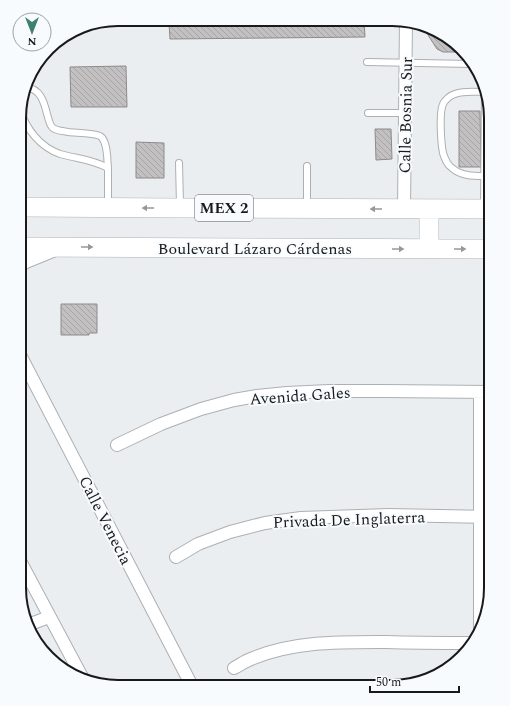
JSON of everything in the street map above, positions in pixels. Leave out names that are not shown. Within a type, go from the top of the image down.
[{"type":"main road","name":"MEX 2","points":[[26,207],[484,209]]},
{"type":"main road","points":[[429,209],[429,249]]},
{"type":"main road","name":"Boulevard Lázaro Cárdenas","points":[[26,247],[484,249]]},
{"type":"street","name":"Calle Bosnia Sur","points":[[404,209],[406,27]]},
{"type":"street","points":[[26,262],[64,247]]},
{"type":"street","name":"Calle Venecia","points":[[26,366],[189,680]]},
{"type":"street","name":"Avenida Gales","points":[[117,445],[161,424],[195,412],[234,400],[257,396],[329,391],[484,392]]},
{"type":"street","name":"Privada De Inglaterra","points":[[176,557],[198,544],[230,532],[265,523],[301,518],[389,515],[484,517]]},
{"type":"street","points":[[481,611],[484,539]]},
{"type":"street","points":[[26,573],[78,671]]},
{"type":"street","points":[[33,623],[49,617]]},
{"type":"street","points":[[234,668],[264,654],[307,645],[360,642],[466,643]]},
{"type":"lane","points":[[367,62],[466,64]]},
{"type":"lane","points":[[31,88],[42,98],[49,123],[53,128],[66,132],[100,136],[104,140],[108,168],[108,208]]},
{"type":"lane","points":[[480,92],[466,92],[450,96],[444,102],[441,122],[443,152],[447,163],[457,172],[465,175],[484,176]]},
{"type":"lane","points":[[368,113],[405,113]]},
{"type":"lane","points":[[26,124],[35,138],[48,149],[60,154],[87,159],[108,168]]},
{"type":"lane","points":[[179,163],[180,208]]},
{"type":"lane","points":[[307,166],[307,208]]},
{"type":"building","points":[[169,26],[364,26],[365,37],[170,39]]},
{"type":"building","points":[[428,33],[438,38],[456,52],[443,52],[437,49]]},
{"type":"building","points":[[126,66],[127,107],[71,107],[70,67]]},
{"type":"building","points":[[459,111],[480,111],[481,167],[459,167]]},
{"type":"building","points":[[375,129],[391,129],[392,159],[376,160]]},
{"type":"building","points":[[136,142],[164,143],[164,178],[136,178]]},
{"type":"building","points":[[61,304],[97,304],[97,333],[89,333],[89,335],[61,335]]}]
